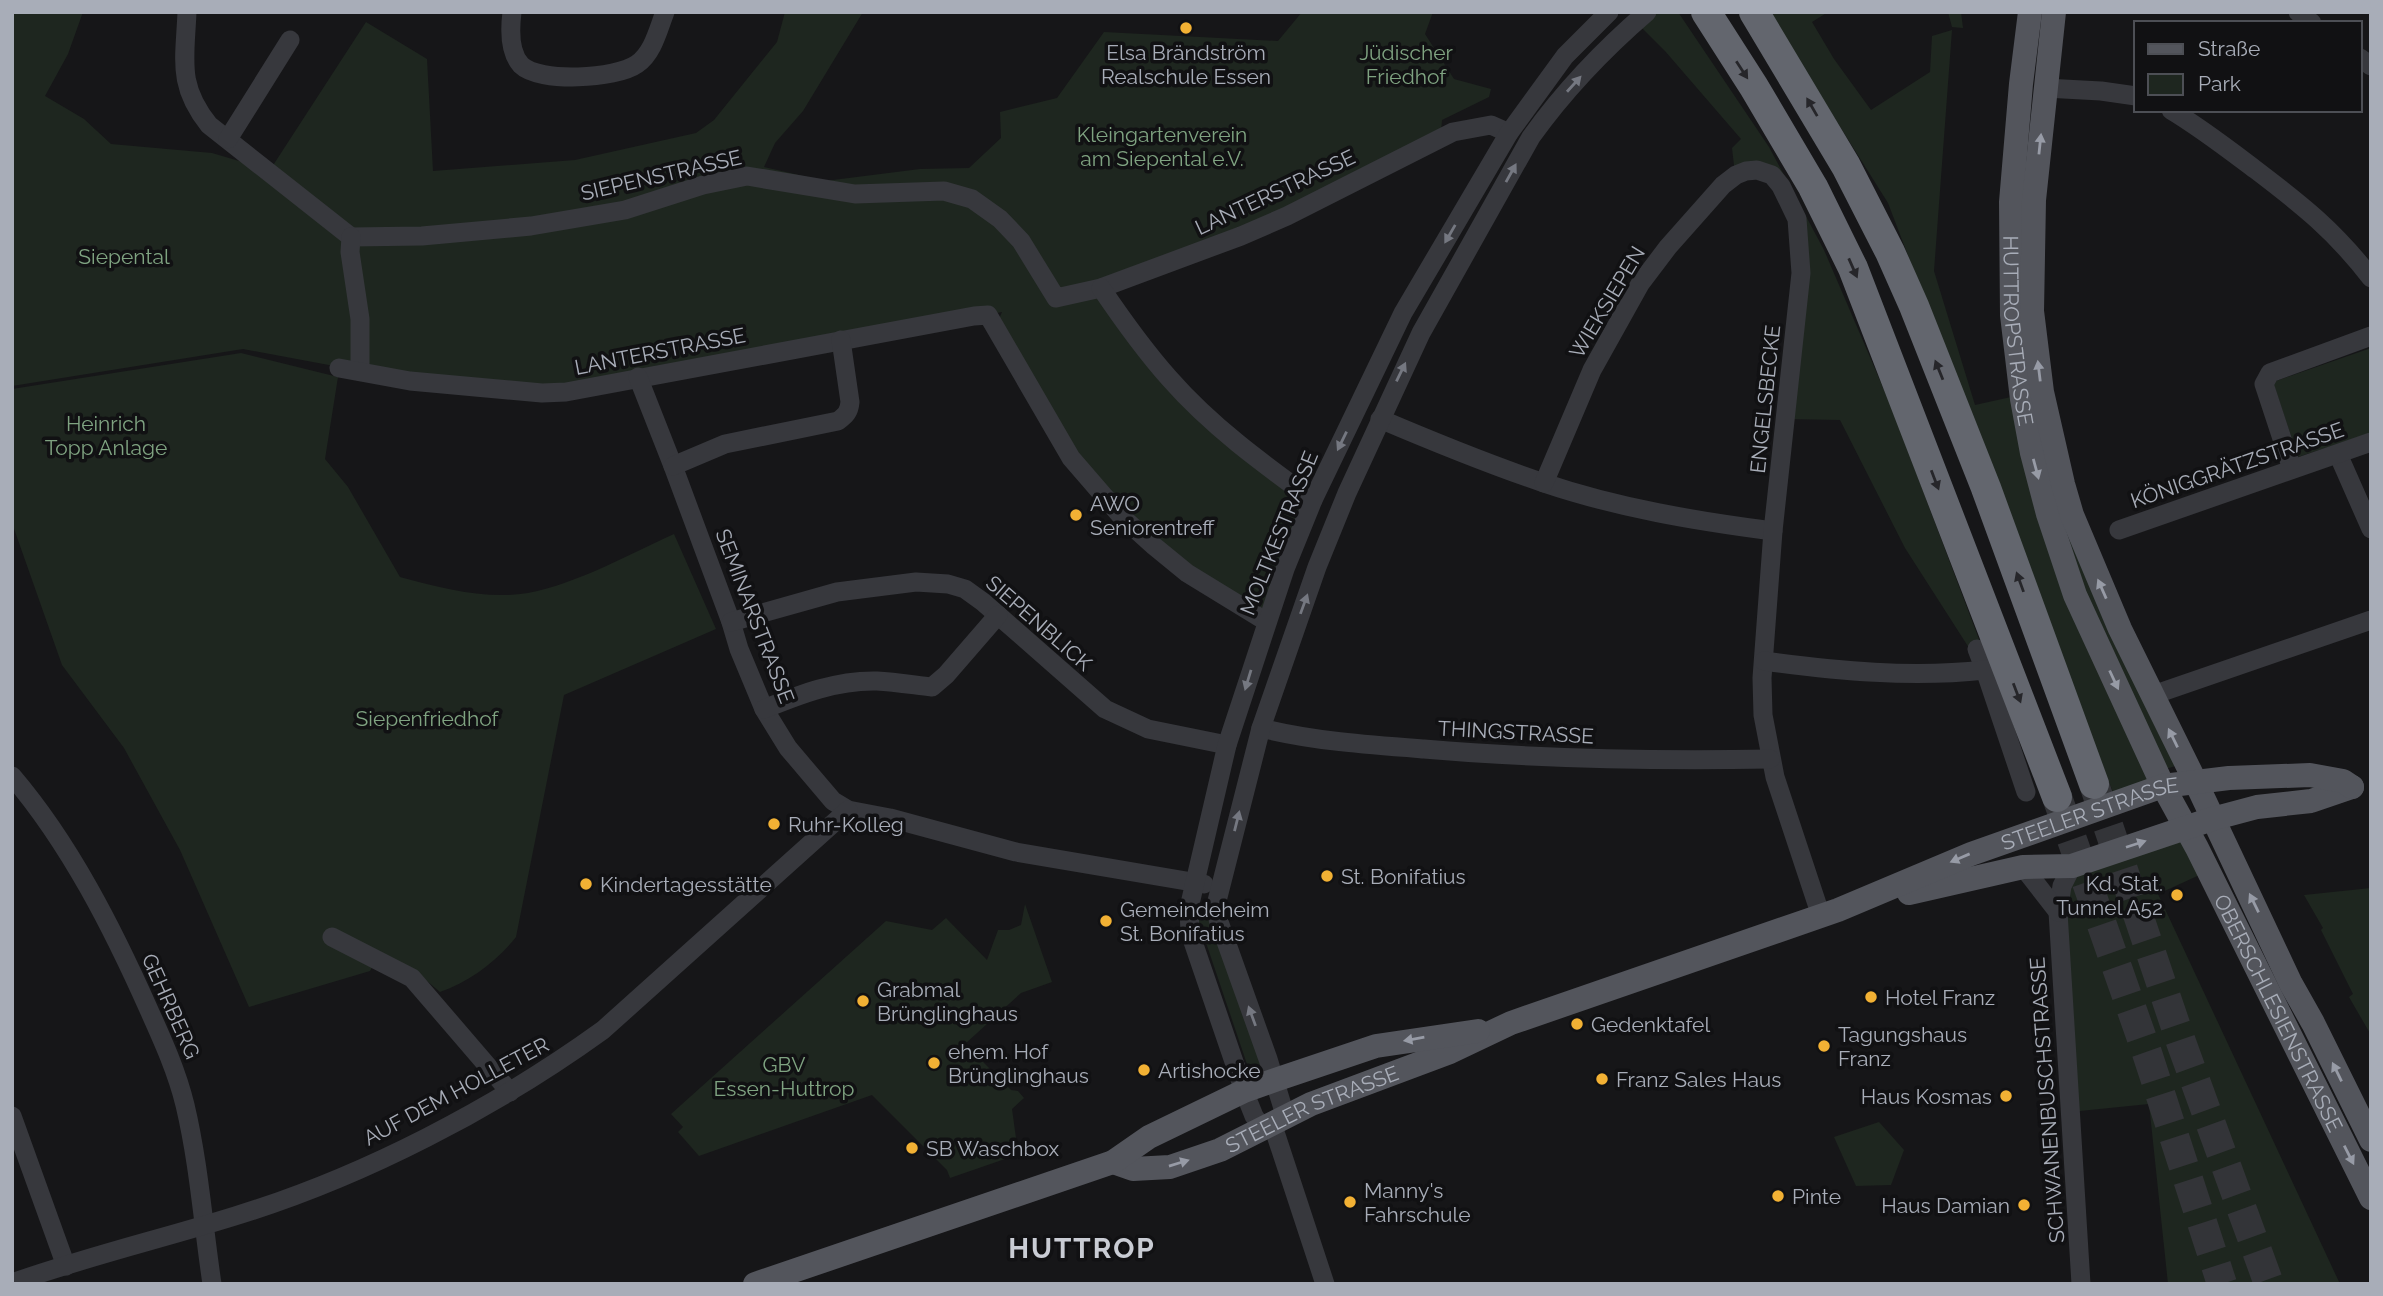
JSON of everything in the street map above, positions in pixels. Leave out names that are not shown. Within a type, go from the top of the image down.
[{"type":"highway","points":[[1706,12],[1806,176],[1853,268],[2057,797]]},
{"type":"highway","points":[[1754,12],[1846,166],[1909,296],[1986,488],[2094,784]]},
{"type":"main road","name":"HUTTROPSTRASSE","points":[[2030,12],[2011,202],[2012,315],[2022,399],[2032,453],[2048,514],[2075,595],[2162,786],[2184,828]]},
{"type":"main road","name":"HUTTROPSTRASSE","points":[[2054,12],[2034,200],[2032,311],[2042,392],[2053,446],[2072,515],[2120,629],[2209,811]]},
{"type":"main road","name":"STEELER STRASSE","points":[[1113,1162],[1133,1169],[1170,1167],[1220,1150],[1273,1122],[1450,1052],[1506,1025],[1829,913],[1971,854],[2162,786],[2195,781],[2310,775],[2361,786]]},
{"type":"main road","name":"STEELER STRASSE","points":[[1829,913],[2023,867],[2072,866],[2184,828],[2209,811],[2311,801],[2361,786]]},
{"type":"main road","name":"OBERSCHLESIENSTRASSE","points":[[2209,811],[2291,984],[2314,1023],[2371,1140]]},
{"type":"main road","name":"OBERSCHLESIENSTRASSE","points":[[2184,828],[2197,848],[2371,1198]]},
{"type":"main road","name":"STEELER STRASSE","points":[[755,1284],[786,1279],[1113,1162],[1149,1137],[1244,1091],[1275,1080],[1376,1046],[1506,1025]]},
{"type":"street","points":[[187,12],[184,74],[186,89],[209,125],[351,237],[350,252],[360,319],[360,372]]},
{"type":"street","points":[[512,12],[512,47],[522,65],[542,75],[597,76],[624,71],[638,63],[649,52],[665,12]]},
{"type":"street","name":"MOLTKESTRASSE","points":[[1273,1122],[1254,1116],[1190,933],[1189,908],[1227,745],[1266,622],[1313,500],[1403,313],[1509,132],[1557,65],[1609,12]]},
{"type":"street","points":[[1325,1284],[1273,1122],[1275,1080],[1218,919],[1219,887],[1261,728],[1317,567],[1380,419],[1421,333],[1531,136],[1582,75],[1647,12]]},
{"type":"street","points":[[228,139],[290,40]]},
{"type":"street","points":[[2045,88],[2134,96]]},
{"type":"street","points":[[2174,112],[2203,130],[2311,212],[2338,237],[2371,278]]},
{"type":"street","name":"LANTERSTRASSE","points":[[1056,298],[1101,288],[1195,255],[1252,231],[1452,132],[1491,125],[1509,132]]},
{"type":"street","name":"WIEKSIEPEN","points":[[1544,483],[1592,370],[1640,284],[1668,247],[1723,185],[1746,171]]},
{"type":"street","name":"ENGELSBECKE","points":[[1746,171],[1766,172],[1782,186],[1797,219],[1800,253],[1798,306],[1773,531],[1762,678],[1763,715],[1770,759],[1829,913]]},
{"type":"street","name":"SIEPENSTRASSE","points":[[351,237],[422,236],[531,226],[625,209],[703,185],[747,176],[855,194],[944,191],[972,199],[1000,219],[1021,241],[1056,298]]},
{"type":"street","points":[[1101,288],[1130,332],[1169,379],[1254,457],[1313,500]]},
{"type":"street","name":"LANTERSTRASSE","points":[[339,368],[410,381],[542,393],[566,392],[988,315],[1071,458],[1122,516],[1187,573],[1266,622]]},
{"type":"street","points":[[2292,469],[2264,384],[2266,378],[2270,373],[2371,336]]},
{"type":"street","points":[[673,466],[725,444],[838,421],[845,416],[850,402],[841,340]]},
{"type":"street","name":"SEMINARSTRASSE","points":[[638,377],[764,709],[788,748],[834,801],[848,810],[890,818],[1031,855],[1219,887]]},
{"type":"street","points":[[1380,419],[1462,455],[1544,483],[1646,510],[1773,531]]},
{"type":"street","name":"KÖNIGGRÄTZSTRASSE","points":[[2119,530],[2371,442]]},
{"type":"street","points":[[2338,454],[2371,529]]},
{"type":"street","name":"SIEPENBLICK","points":[[731,622],[837,593],[916,582],[948,584],[965,589],[998,615],[1105,709],[1148,729],[1227,745]]},
{"type":"street","points":[[764,709],[804,693],[856,682],[875,681],[932,687],[946,675],[998,615]]},
{"type":"street","points":[[2153,695],[2371,621]]},
{"type":"street","points":[[2094,638],[2120,629]]},
{"type":"street","points":[[1977,649],[2026,792]]},
{"type":"street","points":[[1764,661],[1821,669],[1918,675],[1986,670]]},
{"type":"street","name":"THINGSTRASSE","points":[[1261,728],[1280,733],[1382,746],[1497,755],[1596,760],[1770,759]]},
{"type":"street","name":"GEHRBERG","points":[[12,776],[47,822],[89,891],[138,985],[163,1041],[184,1103],[196,1155],[212,1284]]},
{"type":"street","name":"AUF DEM HOLLETER","points":[[12,1283],[269,1204],[400,1150],[510,1092],[561,1061],[603,1030],[848,810]]},
{"type":"street","name":"SCHWANENBUSCHSTRASSE","points":[[2072,866],[2062,886],[2058,912],[2081,1284]]},
{"type":"street","points":[[2023,867],[2058,912]]},
{"type":"street","points":[[332,937],[412,978],[510,1092]]},
{"type":"street","points":[[12,1116],[66,1266]]},
{"type":"green space","points":[[12,12],[83,12],[68,54],[45,96],[84,119],[111,144],[212,153],[270,170],[366,22],[427,59],[433,171],[575,160],[696,133],[714,120],[777,42],[785,12],[863,12],[803,111],[775,143],[764,167],[825,181],[920,169],[969,168],[1001,138],[1000,112],[1057,98],[1104,32],[1278,41],[1302,12],[1433,12],[1425,34],[1454,79],[1491,89],[1489,97],[1442,120],[1441,131],[1287,214],[1056,299],[1101,289],[1169,379],[1312,500],[1267,618],[1193,568],[1125,511],[1076,454],[998,321],[1002,312],[566,391],[409,380],[243,349],[12,386]]},
{"type":"green space","points":[[1649,12],[1678,12],[1769,147],[1824,250],[1891,406],[1980,642],[1971,651],[1905,548],[1840,420],[1786,419],[1802,272],[1782,185],[1735,174],[1732,148],[1741,139],[1665,51],[1637,23]]},
{"type":"green space","points":[[1768,12],[1828,12],[1812,22],[1834,59],[1871,110],[1930,72],[1932,36],[1952,30],[1934,271],[1975,405],[2020,395],[2052,445],[2185,763],[2156,772],[2161,785],[2116,800],[1888,203]]},
{"type":"green space","points":[[1948,12],[1961,12],[1963,28],[1952,27]]},
{"type":"green space","points":[[2371,348],[2371,433],[2298,457],[2273,382]]},
{"type":"green space","points":[[241,353],[338,377],[325,459],[348,487],[400,577],[480,594],[528,593],[566,583],[674,534],[716,629],[564,695],[516,937],[482,970],[440,992],[414,970],[374,964],[370,971],[249,1007],[180,850],[124,748],[62,665],[12,523],[12,389]]},
{"type":"green space","points":[[2183,829],[2206,872],[2158,894],[2340,1284],[2168,1284],[2149,1104],[2070,1112],[2064,877]]},
{"type":"green space","points":[[2371,888],[2371,1035],[2349,997],[2353,994],[2321,930],[2323,928],[2304,895]]},
{"type":"green space","name":"GBV Essen-Huttrop","points":[[1025,904],[1052,982],[1021,993],[965,1044],[1011,1090],[1018,1091],[1024,1098],[1012,1109],[1016,1138],[1022,1153],[950,1178],[947,1170],[872,1095],[699,1156],[678,1132],[683,1127],[671,1114],[886,921],[932,930],[946,918],[987,960],[998,930],[1009,930],[1021,925]]},
{"type":"green space","points":[[1209,911],[1266,1074],[1252,1079],[1197,916]]},
{"type":"green space","points":[[1879,1122],[1904,1150],[1891,1185],[1856,1186],[1834,1137]]},
{"type":"tunnel","points":[[2094,784],[2181,1042],[2269,1284]]},
{"type":"tunnel","points":[[2057,797],[2147,1053],[2222,1284]]},
{"type":"place","name":"Elsa Brändström Realschule Essen","points":[[1186,28]]},
{"type":"place","name":"AWO Seniorentreff","points":[[1076,515]]},
{"type":"place","name":"Ruhr-Kolleg","points":[[774,824]]},
{"type":"place","name":"St. Bonifatius","points":[[1327,876]]},
{"type":"place","name":"Kindertagesstätte","points":[[586,884]]},
{"type":"place","name":"Kd. Stat. Tunnel A52","points":[[2177,895]]},
{"type":"place","name":"Gemeindeheim St. Bonifatius","points":[[1106,921]]},
{"type":"place","name":"Hotel Franz","points":[[1871,997]]},
{"type":"place","name":"Grabmal Brünglinghaus","points":[[863,1001]]},
{"type":"place","name":"Gedenktafel","points":[[1577,1024]]},
{"type":"place","name":"Tagungshaus Franz","points":[[1824,1046]]},
{"type":"place","name":"ehem. Hof Brünglinghaus","points":[[934,1063]]},
{"type":"place","name":"Artishocke","points":[[1144,1070]]},
{"type":"place","name":"Franz Sales Haus","points":[[1602,1079]]},
{"type":"place","name":"Haus Kosmas","points":[[2006,1096]]},
{"type":"place","name":"SB Waschbox","points":[[912,1148]]},
{"type":"place","name":"Pinte","points":[[1778,1196]]},
{"type":"place","name":"Manny's Fahrschule","points":[[1350,1202]]},
{"type":"place","name":"Haus Damian","points":[[2024,1205]]},
{"type":"district","name":"HUTTROP","points":[[1082,1248]]},
{"type":"park label","name":"Jüdischer Friedhof","points":[[1406,64]]},
{"type":"park label","name":"Kleingartenverein am Siepental e.V.","points":[[1162,146]]},
{"type":"park label","name":"Siepental","points":[[124,256]]},
{"type":"park label","name":"Heinrich Topp Anlage","points":[[106,435]]},
{"type":"park label","name":"Siepenfriedhof","points":[[427,718]]}]
